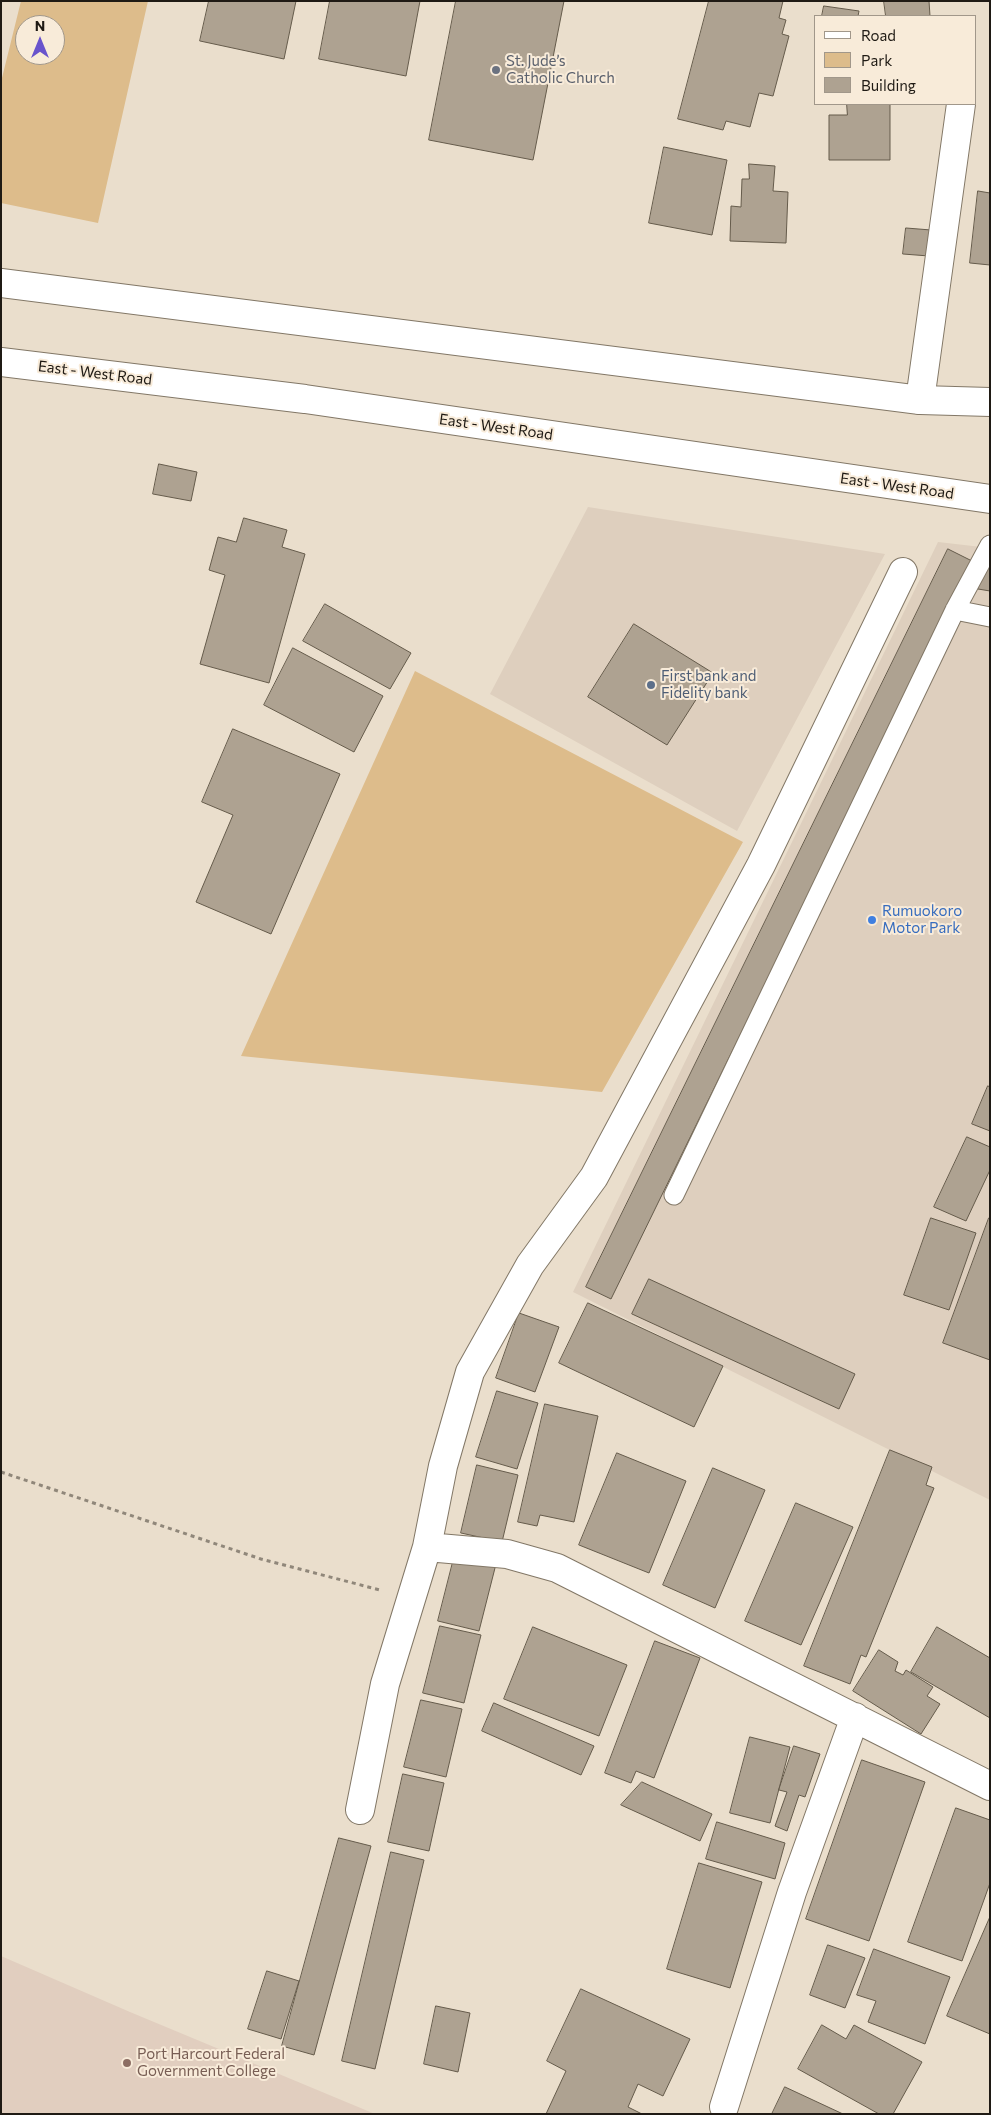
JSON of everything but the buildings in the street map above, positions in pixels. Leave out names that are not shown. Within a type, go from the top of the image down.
[{"type":"street","points":[[920,400],[961,105]]},
{"type":"street","points":[[1,283],[920,400],[990,402]]},
{"type":"street","name":"East - West Road","points":[[1,362],[305,400],[990,499]]},
{"type":"street","points":[[360,1810],[385,1684],[428,1547],[443,1466],[470,1372],[530,1265],[594,1176],[761,866],[903,572]]},
{"type":"street","points":[[428,1547],[507,1554],[557,1568],[990,1786]]},
{"type":"street","points":[[724,2107],[792,1892],[855,1717]]},
{"type":"lane","points":[[674,1195],[955,610],[990,545]]},
{"type":"lane","points":[[955,610],[990,618]]},
{"type":"path","points":[[1,1472],[261,1559],[412,1598]]},
{"type":"shaded area","points":[[588,507],[885,554],[737,831],[490,694]]},
{"type":"shaded area","name":"Rumuokoro Motor Park","points":[[938,542],[990,548],[990,1500],[573,1292]]},
{"type":"shaded area","name":"Port Harcourt Federal Government College","points":[[1,1956],[130,2012],[375,2114],[1,2114]]},
{"type":"green space","points":[[21,1],[148,1],[98,223],[1,203],[1,82],[15,25],[15,65],[65,65],[65,15],[18,15]]},
{"type":"green space","points":[[415,671],[743,842],[602,1092],[241,1056]]},
{"type":"place","name":"St. Jude’s Catholic Church","points":[[496,70]]},
{"type":"place","name":"First bank and Fidelity bank","points":[[651,685]]},
{"type":"place","name":"Rumuokoro Motor Park","points":[[872,920]]},
{"type":"place","name":"Port Harcourt Federal Government College","points":[[127,2063]]}]
